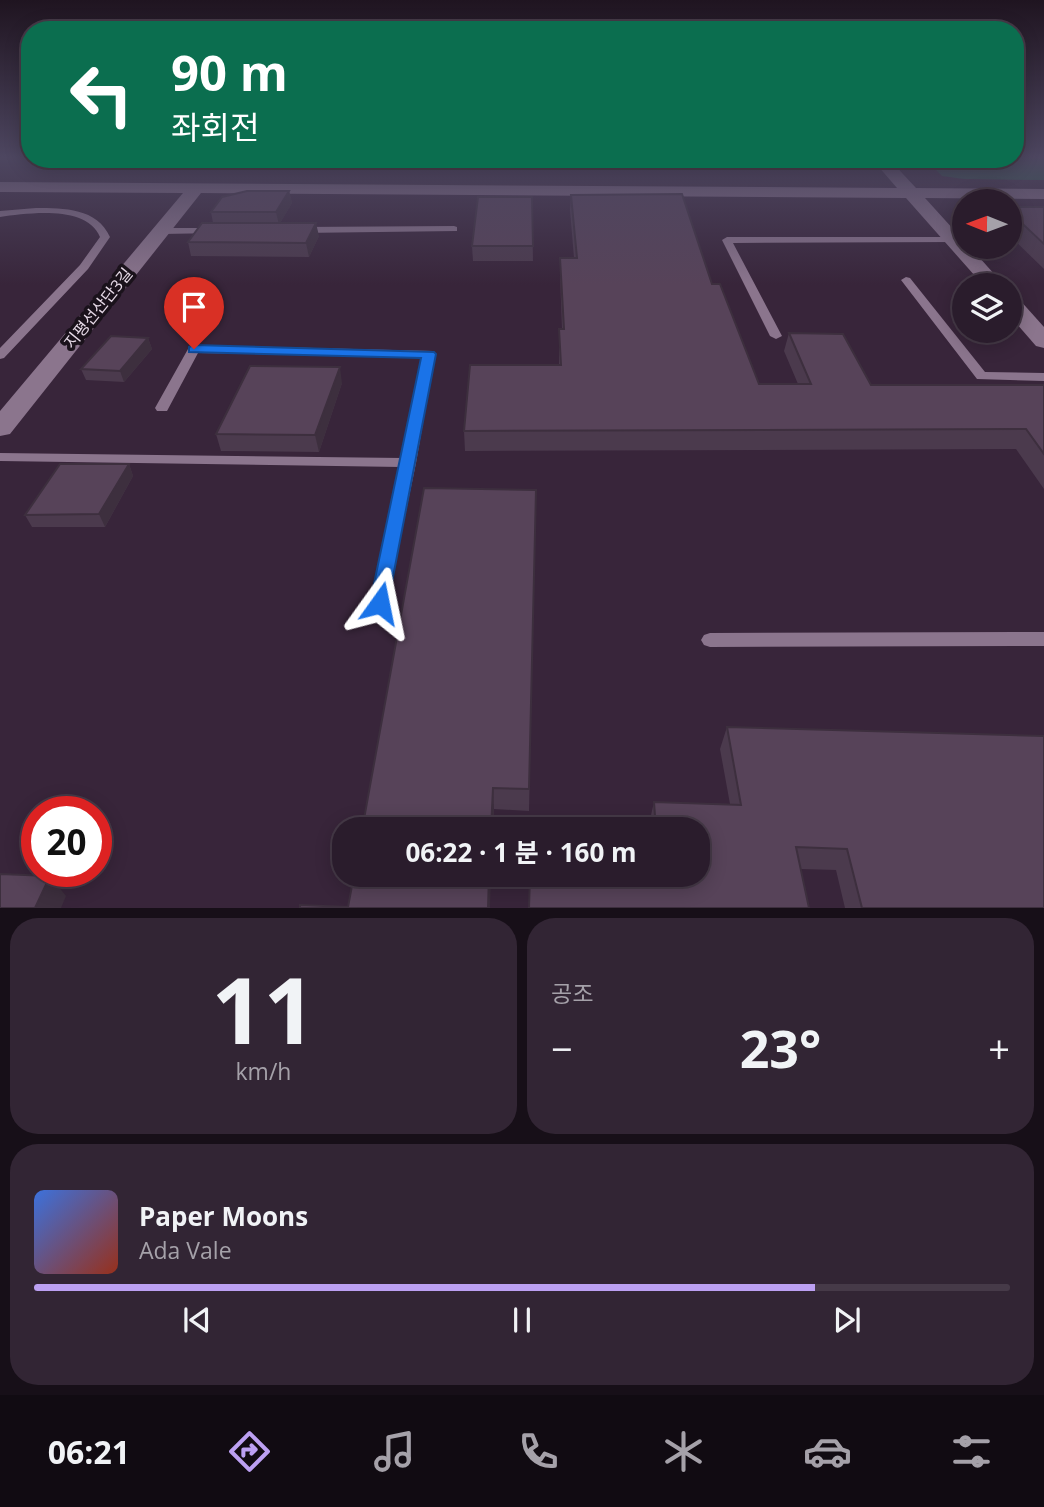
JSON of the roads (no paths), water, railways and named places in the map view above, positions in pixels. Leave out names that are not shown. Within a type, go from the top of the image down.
[{"type":"street","name":"지평선산단3길","points":[[0,428],[187,200]]},
{"type":"street","points":[[918,200],[952,239]]},
{"type":"street","points":[[970,259],[983,273]]},
{"type":"street","points":[[1022,316],[1044,341]]},
{"type":"lane","points":[[0,214],[54,212],[82,216],[99,224],[105,237],[84,267],[0,355]]},
{"type":"lane","points":[[286,230],[454,229]]},
{"type":"lane","points":[[161,231],[231,231]]},
{"type":"lane","points":[[776,336],[727,240],[952,240]]},
{"type":"lane","points":[[906,280],[981,376],[1044,377]]},
{"type":"lane","points":[[162,408],[194,349],[429,354],[410,463],[380,603]]},
{"type":"lane","points":[[0,457],[410,463]]},
{"type":"lane","points":[[710,640],[1044,639]]}]
